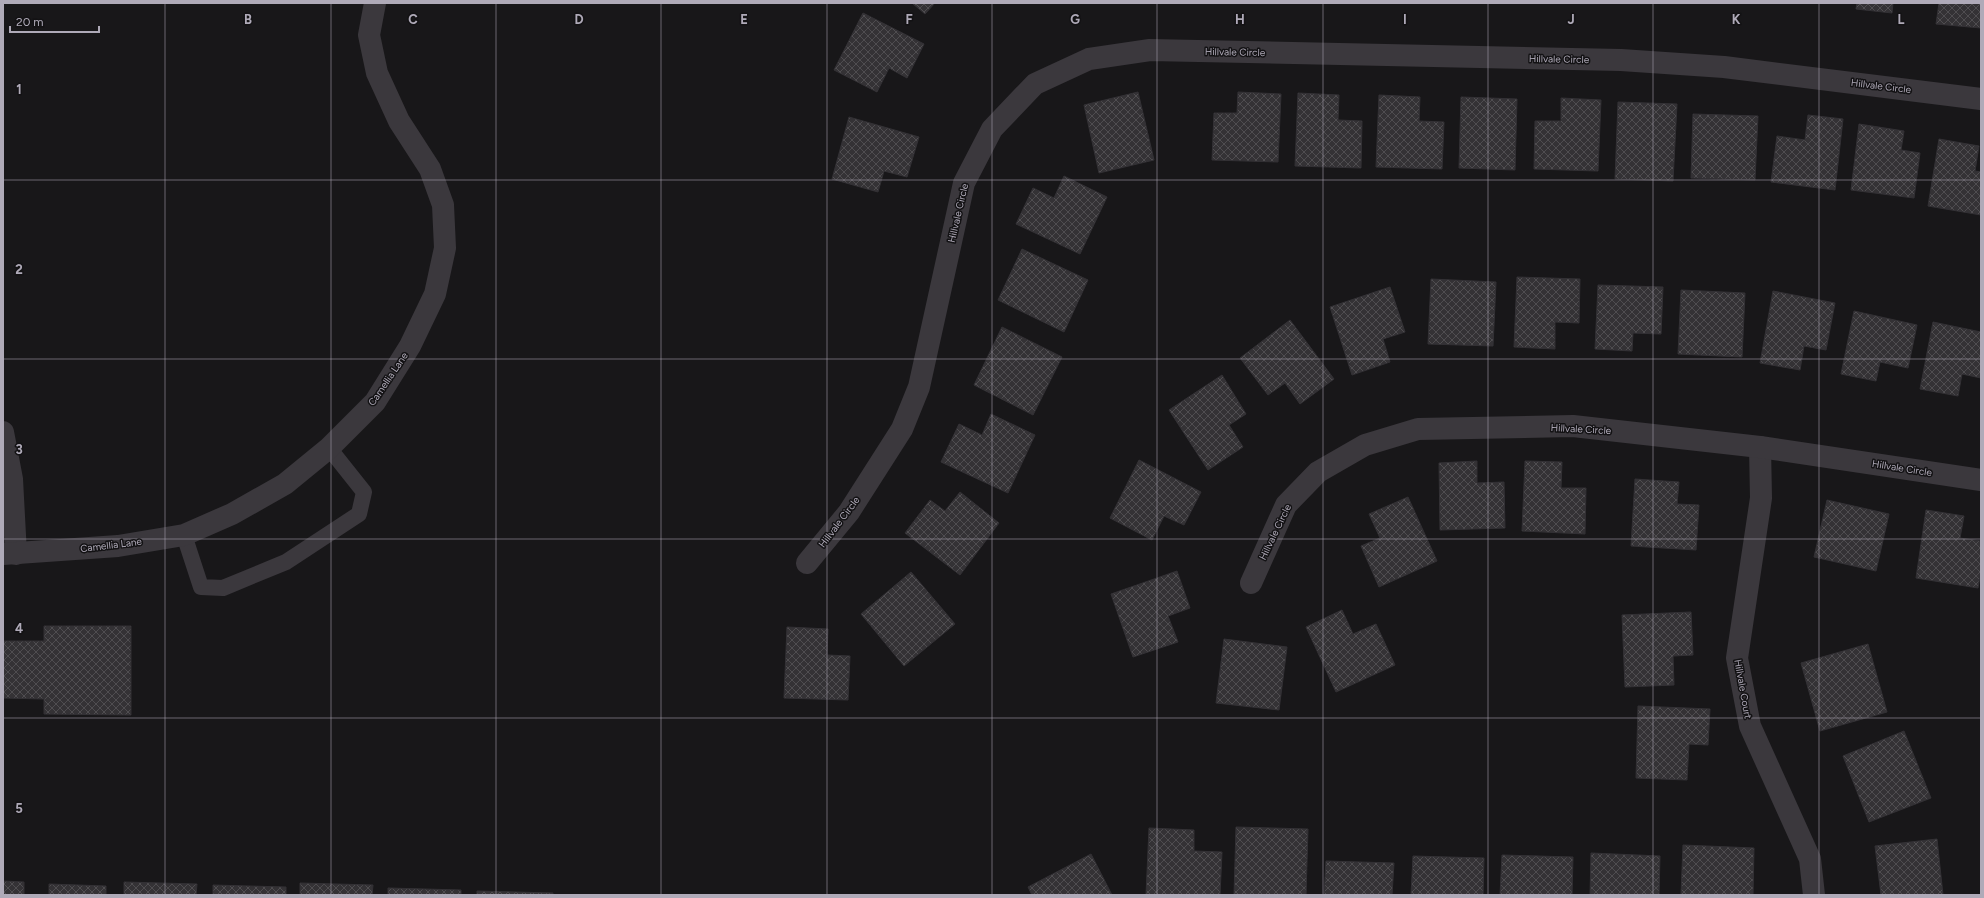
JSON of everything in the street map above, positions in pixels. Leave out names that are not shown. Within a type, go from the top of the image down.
[{"type":"street","name":"Camellia Lane","points":[[3,432],[12,479],[10,554],[118,546],[184,535],[232,514],[285,484],[329,448],[375,402],[410,346],[435,294],[445,248],[443,205],[430,169],[399,121],[377,73],[369,35],[375,3]]},
{"type":"street","name":"Hillvale Circle","points":[[807,563],[849,512],[905,422],[919,387],[964,183],[992,129],[1035,84],[1089,59],[1150,50],[1621,60],[1724,67],[1981,99]]},
{"type":"street","name":"Hillvale Circle","points":[[1251,583],[1286,505],[1318,472],[1365,445],[1418,429],[1573,426],[1760,447],[1981,480]]},
{"type":"street","name":"Hillvale Court","points":[[1760,447],[1761,498],[1737,658],[1750,726],[1810,859],[1814,895]]},
{"type":"lane","points":[[184,535],[201,587],[223,588],[286,562],[358,514],[364,492],[329,448]]},
{"type":"building","points":[[912,3],[935,3],[925,14]]},
{"type":"building","points":[[1857,3],[1893,3],[1892,13],[1856,9]]},
{"type":"building","points":[[1939,3],[1981,3],[1981,28],[1936,24]]},
{"type":"building","points":[[863,13],[924,44],[907,78],[889,68],[877,92],[834,70]]},
{"type":"building","points":[[1138,92],[1154,160],[1099,173],[1084,105]]},
{"type":"building","points":[[1238,92],[1281,94],[1278,162],[1212,160],[1214,113],[1237,113]]},
{"type":"building","points":[[1298,93],[1339,95],[1338,120],[1362,121],[1361,168],[1295,166]]},
{"type":"building","points":[[1379,95],[1420,97],[1419,121],[1444,122],[1442,169],[1376,167]]},
{"type":"building","points":[[1461,97],[1517,99],[1515,170],[1459,168]]},
{"type":"building","points":[[1561,98],[1601,100],[1598,171],[1534,169],[1535,121],[1561,121]]},
{"type":"building","points":[[1618,102],[1677,104],[1673,181],[1615,179]]},
{"type":"building","points":[[1693,114],[1758,116],[1755,180],[1691,178]]},
{"type":"building","points":[[1808,115],[1843,119],[1835,190],[1771,182],[1777,136],[1805,140]]},
{"type":"building","points":[[849,117],[919,137],[907,177],[884,171],[878,192],[832,179]]},
{"type":"building","points":[[1859,124],[1904,131],[1901,150],[1920,153],[1914,198],[1851,190]]},
{"type":"building","points":[[1939,139],[1979,146],[1975,171],[1981,172],[1981,215],[1928,206]]},
{"type":"building","points":[[1064,176],[1107,197],[1080,254],[1016,224],[1033,188],[1054,198]]},
{"type":"building","points":[[1022,249],[1088,280],[1064,332],[998,300]]},
{"type":"building","points":[[1517,277],[1580,279],[1579,323],[1555,322],[1555,349],[1514,347]]},
{"type":"building","points":[[1431,279],[1496,282],[1493,346],[1428,344]]},
{"type":"building","points":[[1598,285],[1663,287],[1661,334],[1633,333],[1632,351],[1595,349]]},
{"type":"building","points":[[1390,287],[1405,332],[1383,339],[1390,362],[1352,375],[1330,307]]},
{"type":"building","points":[[1681,290],[1745,293],[1742,357],[1678,354]]},
{"type":"building","points":[[1773,291],[1835,303],[1826,350],[1804,346],[1800,370],[1760,363]]},
{"type":"building","points":[[1854,311],[1917,325],[1908,368],[1880,362],[1876,381],[1841,374]]},
{"type":"building","points":[[1290,320],[1334,379],[1300,404],[1285,383],[1268,395],[1240,358]]},
{"type":"building","points":[[1933,322],[1981,332],[1981,378],[1962,374],[1958,396],[1920,389]]},
{"type":"building","points":[[1002,327],[1062,357],[1033,415],[974,385]]},
{"type":"building","points":[[1222,375],[1246,414],[1229,425],[1243,447],[1208,470],[1169,410]]},
{"type":"building","points":[[991,414],[1035,435],[1008,493],[941,462],[959,424],[982,435]]},
{"type":"building","points":[[1139,460],[1201,492],[1184,525],[1164,516],[1152,540],[1110,518]]},
{"type":"building","points":[[1477,461],[1477,483],[1504,482],[1505,528],[1440,530],[1439,463]]},
{"type":"building","points":[[1525,461],[1562,462],[1561,488],[1586,488],[1585,534],[1522,531]]},
{"type":"building","points":[[1635,479],[1679,482],[1677,504],[1699,505],[1696,550],[1631,546]]},
{"type":"building","points":[[960,492],[999,523],[960,575],[905,533],[930,500],[945,511]]},
{"type":"building","points":[[1408,497],[1437,561],[1379,587],[1361,546],[1380,538],[1369,514]]},
{"type":"building","points":[[1827,500],[1889,514],[1876,571],[1814,557]]},
{"type":"building","points":[[1926,510],[1964,516],[1960,538],[1981,541],[1981,570],[1978,588],[1916,578]]},
{"type":"building","points":[[1177,571],[1190,608],[1168,616],[1178,642],[1133,657],[1111,594]]},
{"type":"building","points":[[911,572],[955,624],[904,666],[861,614]]},
{"type":"building","points":[[1342,610],[1353,634],[1376,624],[1395,665],[1336,692],[1306,627]]},
{"type":"building","points":[[1691,612],[1693,655],[1673,656],[1674,685],[1625,687],[1622,615]]},
{"type":"building","points":[[44,626],[131,626],[131,715],[44,714],[44,699],[3,698],[3,641],[44,641]]},
{"type":"building","points":[[787,627],[828,629],[827,655],[850,656],[848,700],[784,698]]},
{"type":"building","points":[[1224,639],[1287,647],[1279,710],[1216,703]]},
{"type":"building","points":[[1868,644],[1887,712],[1820,731],[1801,663]]},
{"type":"building","points":[[1638,706],[1710,709],[1708,745],[1689,744],[1687,780],[1636,778]]},
{"type":"building","points":[[1904,731],[1931,798],[1869,822],[1843,756]]},
{"type":"building","points":[[1236,827],[1308,829],[1306,895],[1234,895]]},
{"type":"building","points":[[1149,828],[1194,830],[1194,851],[1222,852],[1220,895],[1146,895]]},
{"type":"building","points":[[1937,839],[1943,895],[1881,895],[1875,846]]},
{"type":"building","points":[[1683,845],[1754,848],[1753,895],[1681,895]]},
{"type":"building","points":[[1591,853],[1660,856],[1659,895],[1590,895]]},
{"type":"building","points":[[1091,854],[1112,895],[1032,895],[1028,887]]},
{"type":"building","points":[[1502,855],[1573,857],[1572,895],[1500,895]]},
{"type":"building","points":[[1413,856],[1484,858],[1483,895],[1411,895]]},
{"type":"building","points":[[1326,861],[1394,863],[1392,895],[1324,895]]},
{"type":"building","points":[[3,881],[24,882],[24,895],[3,895]]},
{"type":"building","points":[[124,882],[197,884],[196,895],[124,895]]},
{"type":"building","points":[[300,883],[373,885],[372,895],[300,895]]},
{"type":"building","points":[[49,884],[106,886],[106,895],[49,895]]},
{"type":"building","points":[[213,885],[286,887],[286,895],[213,895]]},
{"type":"building","points":[[388,888],[461,890],[461,895],[388,895]]},
{"type":"building","points":[[477,891],[553,893],[553,895],[477,895]]}]
